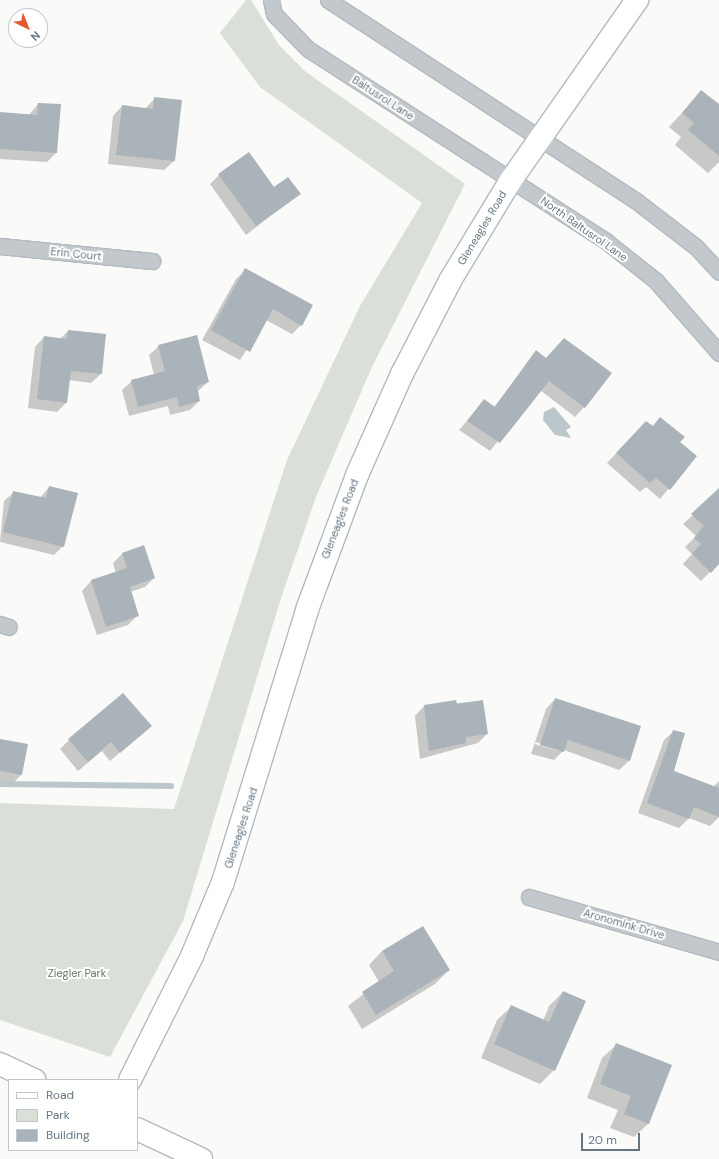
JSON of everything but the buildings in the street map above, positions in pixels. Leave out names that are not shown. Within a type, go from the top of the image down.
[{"type":"street","name":"Baltusrol Lane","points":[[271,0],[274,14],[308,49],[511,180]]},
{"type":"street","points":[[328,0],[634,200],[696,247],[719,272]]},
{"type":"street","name":"Gleneagles Road","points":[[130,1079],[192,956],[223,882],[308,607],[360,468],[419,341],[511,180],[637,0]]},
{"type":"street","name":"North Baltusrol Lane","points":[[511,180],[607,242],[656,281],[719,353]]},
{"type":"street","name":"Erin Court","points":[[0,246],[152,261]]},
{"type":"street","name":"Aronomink Drive","points":[[529,897],[719,952]]},
{"type":"street","points":[[0,1064],[33,1079]]},
{"type":"street","points":[[138,1129],[201,1159]]},
{"type":"green space","name":"Ziegler Park","points":[[246,0],[251,0],[279,45],[306,72],[465,184],[371,369],[316,497],[281,598],[183,921],[110,1057],[0,1020],[0,803],[174,809],[287,460],[360,306],[422,203],[260,87],[220,33]]},
{"type":"shaded area","points":[[554,407],[571,427],[566,430],[571,438],[555,435],[543,420],[544,412]]},
{"type":"waterway","points":[[0,784],[171,786]]}]
